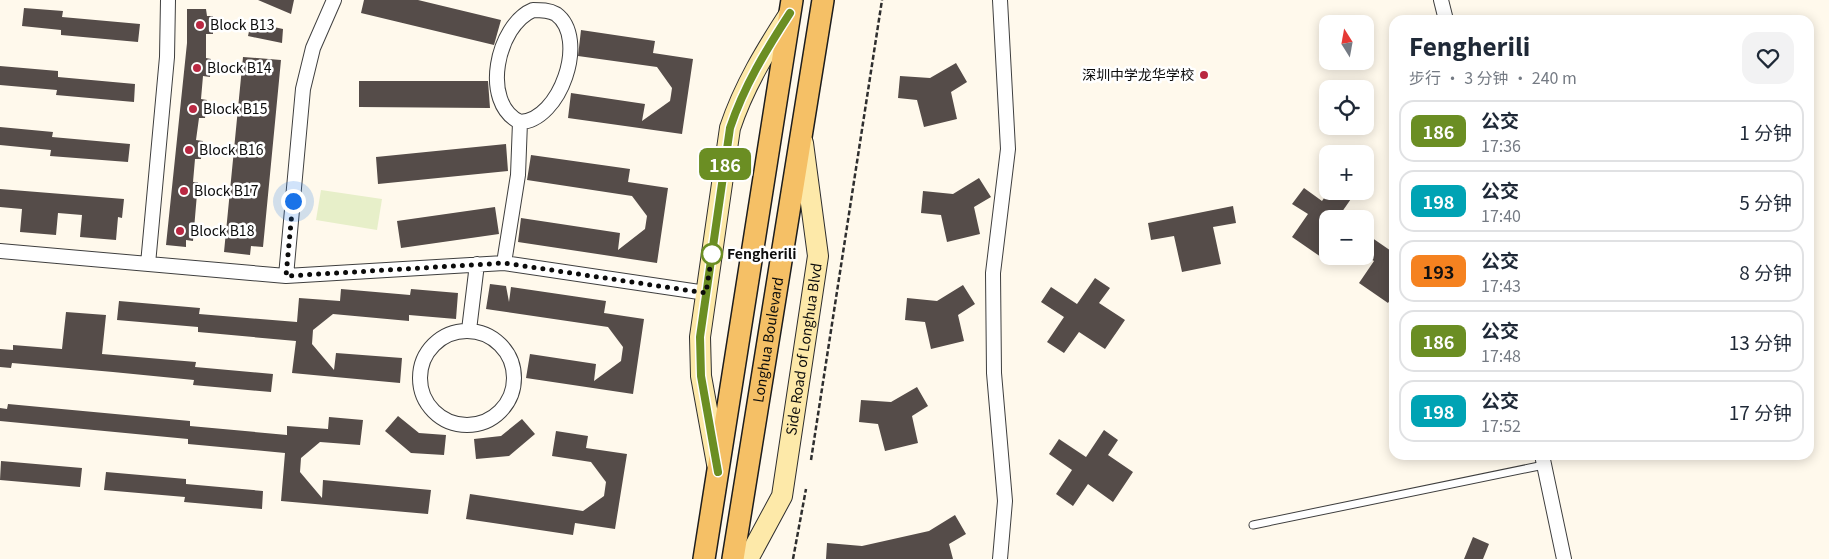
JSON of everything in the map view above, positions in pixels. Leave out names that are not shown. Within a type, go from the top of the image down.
[{"type":"main road","name":"Longhua Boulevard","points":[[733,559],[823,0]]},
{"type":"main road","name":"Longhua Boulevard","points":[[704,559],[791,6]]},
{"type":"main road","points":[[718,472],[700,354],[700,337],[730,128],[742,95],[791,6]]},
{"type":"main road","name":"Side Road of Longhua Blvd","points":[[748,559],[782,496],[818,256],[802,130]]},
{"type":"street","points":[[148,264],[167,57],[168,0]]},
{"type":"street","points":[[286,276],[303,89],[313,48],[334,0]]},
{"type":"street","points":[[1000,0],[1008,148],[993,273],[994,373],[1005,501],[1000,559]]},
{"type":"street","points":[[1442,0],[1445,15]]},
{"type":"street","points":[[534,10],[545,10],[556,14],[564,23],[569,45],[568,69],[560,91],[546,111],[537,118],[520,122],[507,112],[502,101],[498,78],[500,54],[508,32],[523,14],[534,10]]},
{"type":"street","points":[[504,263],[518,176],[520,122]]},
{"type":"street","points":[[0,250],[286,276],[504,263],[706,293]]},
{"type":"street","points":[[469,330],[477,264]]},
{"type":"street","points":[[469,330],[487,335],[502,346],[512,362],[515,380],[511,398],[500,413],[484,423],[465,426],[447,422],[432,410],[422,394],[419,376],[423,358],[434,343],[450,333],[469,330]]},
{"type":"street","points":[[1543,460],[1564,559]]},
{"type":"lane","points":[[1253,525],[1543,460]]},
{"type":"path","points":[[811,460],[882,0]]},
{"type":"path","points":[[793,559],[806,489]]},
{"type":"green space","points":[[321,190],[382,199],[377,230],[316,220]]},
{"type":"building","points":[[258,0],[294,0],[291,14]]},
{"type":"building","points":[[364,0],[418,0],[501,20],[494,45],[361,13]]},
{"type":"building","points":[[24,8],[63,11],[62,17],[140,24],[138,42],[61,35],[61,30],[22,26]]},
{"type":"building","points":[[187,9],[206,9],[207,16],[213,16],[213,34],[206,34],[206,58],[211,59],[210,77],[203,76],[201,99],[207,100],[205,118],[199,118],[196,140],[203,141],[201,159],[195,159],[193,182],[198,182],[193,241],[186,240],[186,247],[166,245],[187,43]]},
{"type":"building","points":[[251,22],[283,29],[282,43],[248,36]]},
{"type":"building","points":[[581,30],[655,41],[653,53],[693,59],[682,134],[568,118],[571,93],[645,104],[642,121],[670,101],[671,95],[672,88],[657,67],[578,56]]},
{"type":"building","points":[[243,57],[281,60],[263,247],[251,246],[250,255],[224,252]]},
{"type":"building","points":[[956,63],[967,82],[951,92],[957,119],[924,127],[917,100],[898,98],[900,76],[930,78]]},
{"type":"building","points":[[0,66],[58,71],[58,77],[135,84],[134,102],[56,95],[57,90],[0,85]]},
{"type":"building","points":[[359,81],[488,81],[490,108],[359,107]]},
{"type":"building","points":[[0,127],[53,132],[52,137],[130,144],[128,162],[50,156],[51,150],[0,145]]},
{"type":"building","points":[[506,144],[508,171],[378,184],[376,157]]},
{"type":"building","points":[[531,155],[630,169],[628,182],[668,188],[657,263],[518,242],[521,218],[620,233],[618,250],[645,229],[647,216],[632,196],[527,180]]},
{"type":"building","points":[[979,178],[991,197],[974,207],[980,234],[947,242],[941,215],[921,213],[923,191],[953,194]]},
{"type":"building","points":[[1304,188],[1322,201],[1350,200],[1343,210],[1319,210],[1319,256],[1292,237],[1308,214],[1292,204]]},
{"type":"building","points":[[0,189],[124,199],[122,218],[118,217],[116,240],[80,237],[82,215],[58,213],[56,235],[20,232],[22,209],[0,207]]},
{"type":"building","points":[[1233,206],[1236,223],[1213,227],[1221,264],[1182,272],[1174,236],[1151,240],[1148,223]]},
{"type":"building","points":[[495,207],[499,234],[401,248],[397,221]]},
{"type":"building","points":[[1374,239],[1389,250],[1389,302],[1388,303],[1359,283],[1371,265],[1374,265]]},
{"type":"building","points":[[1095,278],[1110,288],[1099,303],[1125,320],[1105,349],[1079,332],[1064,353],[1047,342],[1064,317],[1041,302],[1051,287],[1077,304]]},
{"type":"building","points":[[490,284],[506,286],[509,302],[511,287],[606,301],[604,313],[644,319],[633,394],[526,378],[530,354],[596,364],[594,381],[621,361],[623,347],[608,327],[486,309]]},
{"type":"building","points":[[963,285],[975,304],[958,315],[964,341],[931,349],[925,322],[905,320],[907,298],[937,301]]},
{"type":"building","points":[[341,289],[410,295],[411,289],[458,293],[456,319],[409,315],[409,321],[333,314],[313,330],[312,344],[334,370],[336,353],[402,358],[400,383],[292,373],[296,341],[198,332],[198,327],[117,320],[119,301],[200,308],[199,314],[297,322],[299,298],[340,301]]},
{"type":"building","points":[[66,312],[106,315],[102,354],[196,362],[195,367],[273,374],[271,392],[193,385],[194,380],[113,372],[12,363],[11,368],[0,367],[0,349],[13,350],[13,345],[62,349]]},
{"type":"building","points":[[917,387],[928,406],[912,416],[918,443],[885,451],[878,424],[859,422],[861,400],[891,402]]},
{"type":"building","points":[[8,404],[190,421],[190,426],[287,435],[287,426],[328,429],[329,417],[363,420],[360,445],[320,442],[301,458],[300,472],[322,498],[323,480],[431,490],[428,514],[281,501],[285,453],[188,444],[188,439],[0,421],[0,408],[7,409]]},
{"type":"building","points":[[398,416],[419,433],[446,435],[444,455],[411,453],[385,431]]},
{"type":"building","points":[[522,419],[535,434],[509,456],[476,459],[474,439],[501,436]]},
{"type":"building","points":[[1104,430],[1118,440],[1108,455],[1133,472],[1113,502],[1088,484],[1073,506],[1056,494],[1072,470],[1049,454],[1059,439],[1086,457]]},
{"type":"building","points":[[556,431],[588,436],[586,448],[627,454],[615,529],[575,523],[573,535],[466,519],[470,494],[583,511],[604,496],[606,482],[591,462],[552,456]]},
{"type":"building","points":[[1,461],[82,468],[80,487],[0,480]]},
{"type":"building","points":[[106,472],[186,479],[186,484],[263,491],[262,509],[184,502],[185,497],[104,490]]},
{"type":"building","points":[[955,515],[966,534],[949,544],[953,559],[826,559],[827,543],[862,546],[929,531]]},
{"type":"building","points":[[1473,537],[1489,544],[1483,559],[1464,559]]},
{"type":"bus line","name":"186","points":[[718,472],[701,376],[700,337],[730,128],[742,95],[763,54],[790,13]]},
{"type":"place","name":"Block B13","points":[[200,25]]},
{"type":"place","name":"Block B14","points":[[197,68]]},
{"type":"place","name":"深圳中学龙华学校","points":[[1204,75]]},
{"type":"place","name":"Block B15","points":[[193,109]]},
{"type":"place","name":"Block B16","points":[[189,150]]},
{"type":"place","name":"Block B17","points":[[184,191]]},
{"type":"place","name":"Block B18","points":[[180,231]]},
{"type":"place","name":"Fengherili","points":[[712,254]]},
{"type":"route","points":[[293,201],[286,276],[504,263],[706,293],[712,254]]}]
